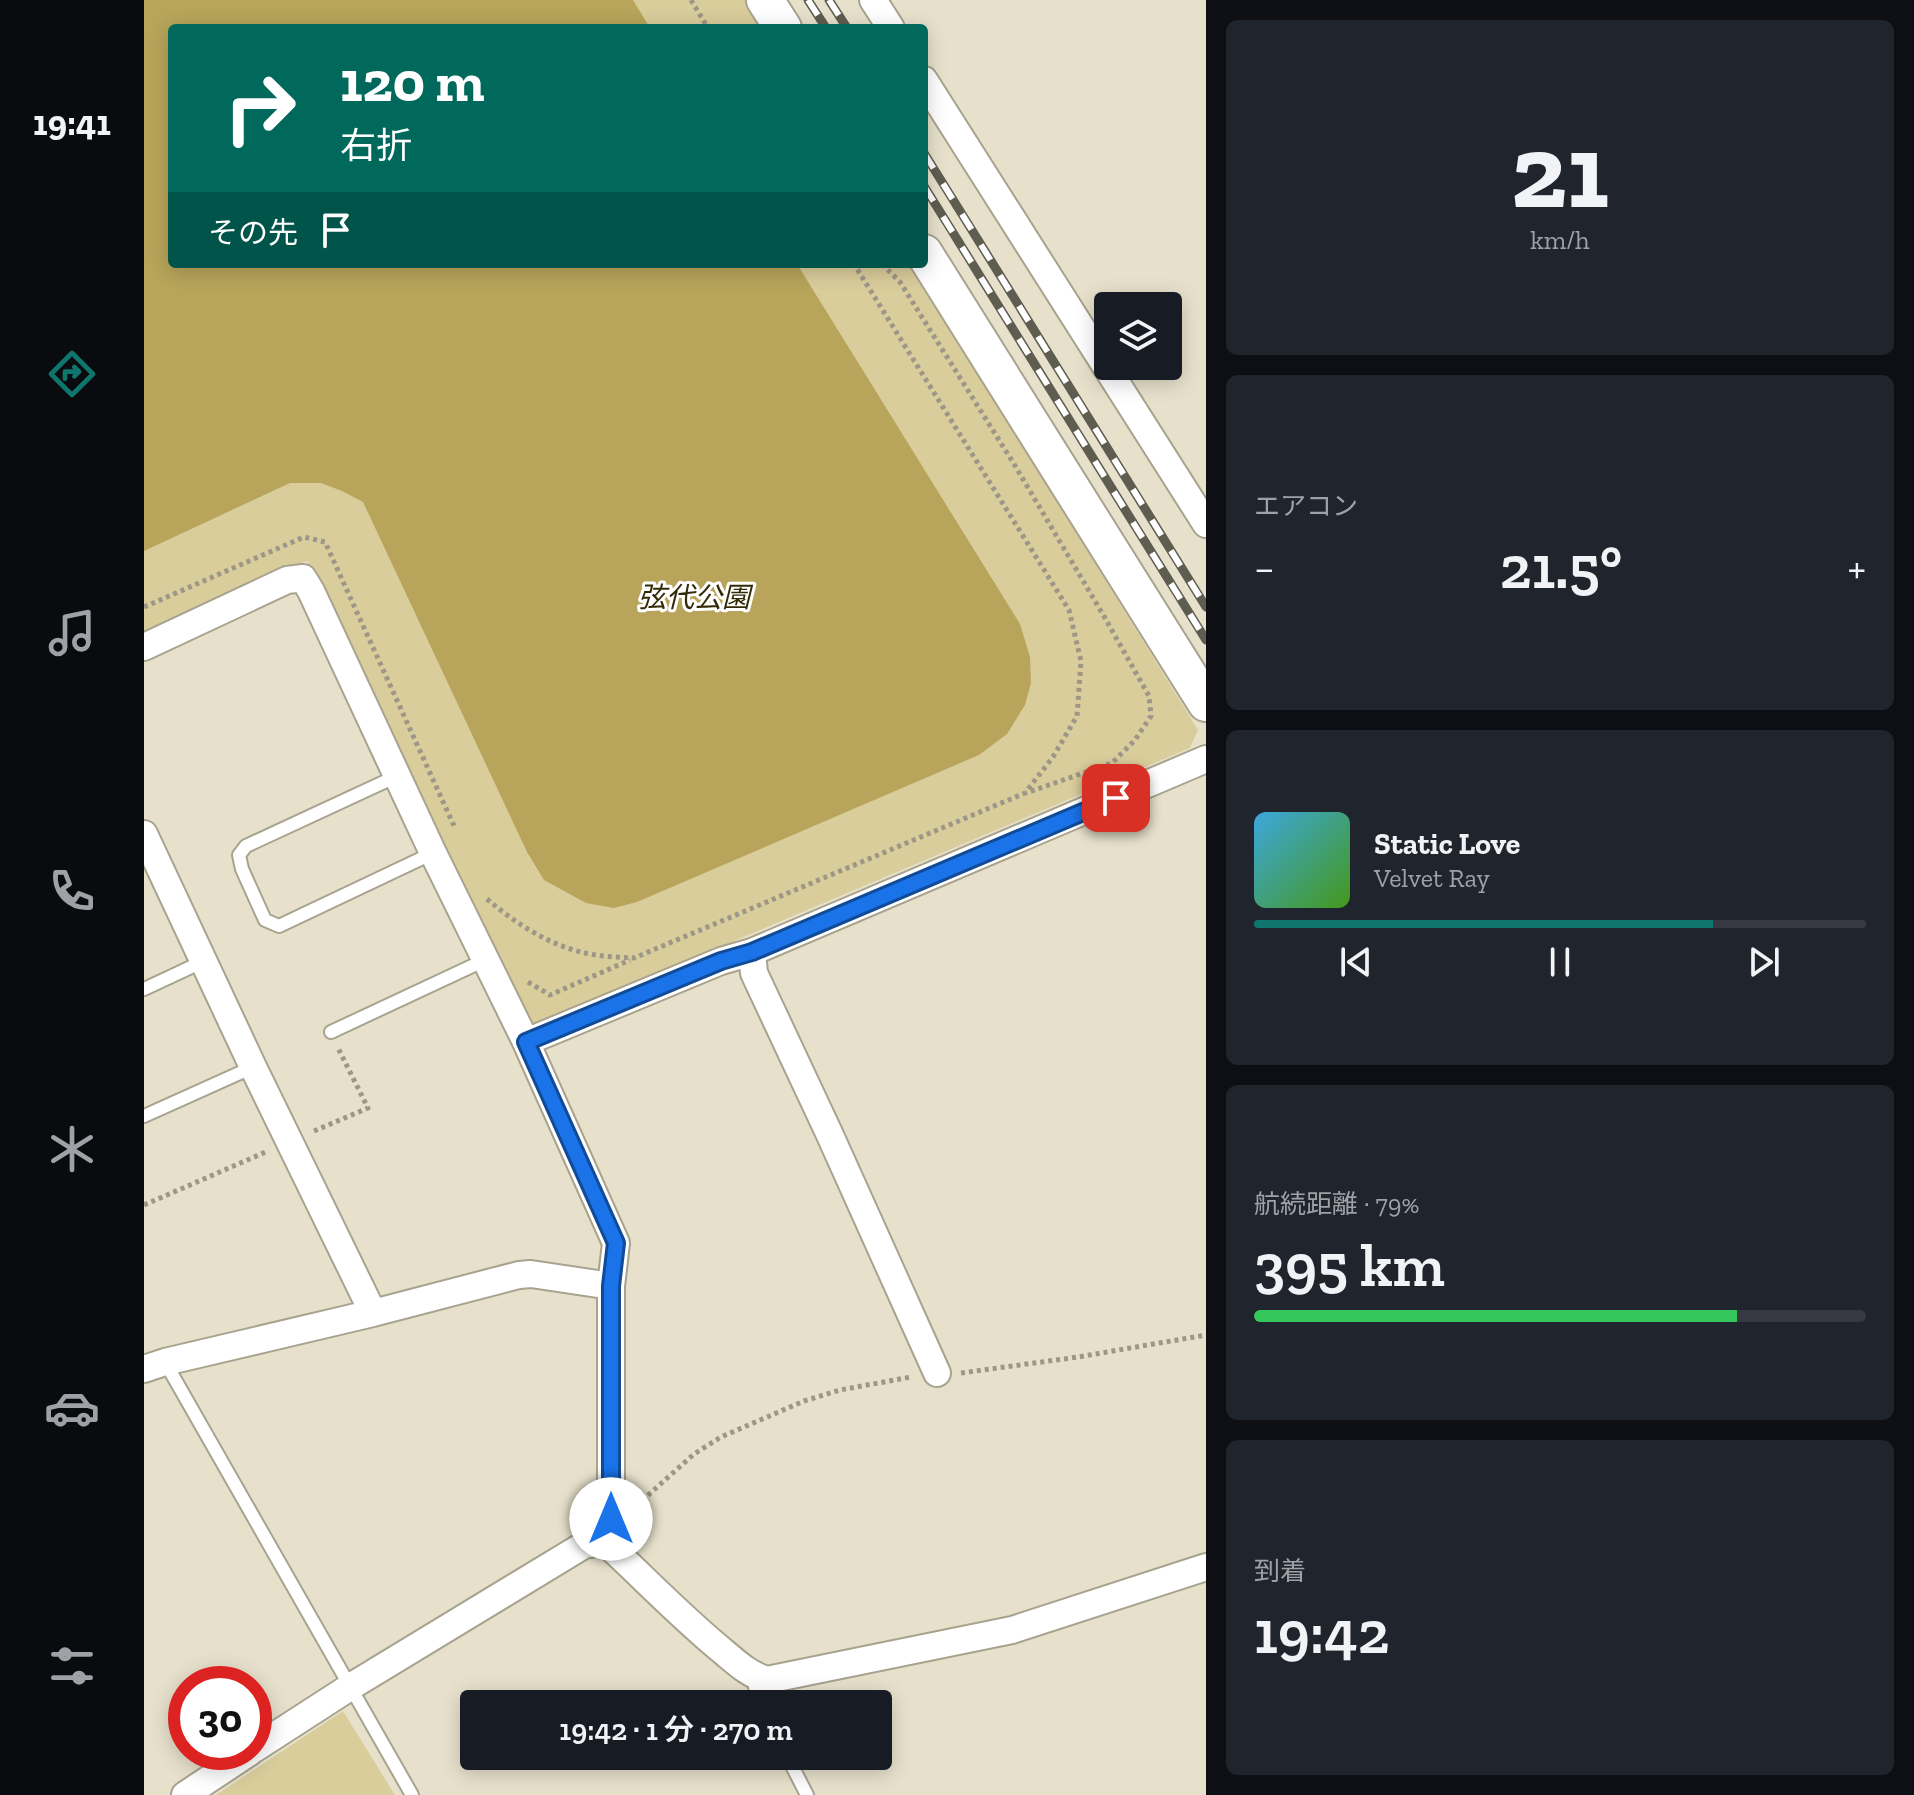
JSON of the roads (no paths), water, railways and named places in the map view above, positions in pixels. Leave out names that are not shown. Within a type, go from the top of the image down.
[{"type":"street","points":[[765,0],[780,24]]},
{"type":"street","points":[[873,0],[888,24]]},
{"type":"street","points":[[928,86],[1206,524]]},
{"type":"street","points":[[928,259],[1206,703]]},
{"type":"street","points":[[144,647],[287,580],[303,578],[311,591],[433,853],[526,1042],[616,1243],[611,1286],[608,1530],[704,1636],[758,1677],[767,1680],[1012,1630],[1206,1567]]},
{"type":"street","points":[[526,1042],[721,961],[752,952],[1206,759]]},
{"type":"street","points":[[146,846],[373,1313]]},
{"type":"street","points":[[752,952],[754,973],[937,1373]]},
{"type":"street","points":[[154,1365],[519,1275],[531,1274],[611,1286]]},
{"type":"street","points":[[272,1738],[608,1530]]},
{"type":"street","points":[[185,1795],[223,1770]]},
{"type":"lane","points":[[397,776],[246,846],[239,855],[242,869],[265,920],[279,926],[433,853]]},
{"type":"lane","points":[[331,1032],[485,960]]},
{"type":"lane","points":[[144,989],[204,961]]},
{"type":"lane","points":[[144,1116],[253,1067]]},
{"type":"lane","points":[[154,1365],[350,1687],[412,1795]]},
{"type":"lane","points":[[756,1690],[758,1677]]},
{"type":"lane","points":[[794,1770],[807,1795]]},
{"type":"railway","points":[[808,0],[823,24]]},
{"type":"railway","points":[[829,0],[844,24]]},
{"type":"railway","points":[[928,159],[1206,607]]},
{"type":"railway","points":[[928,192],[1206,640]]},
{"type":"park label","name":"弦代公園","points":[[694,597]]}]
